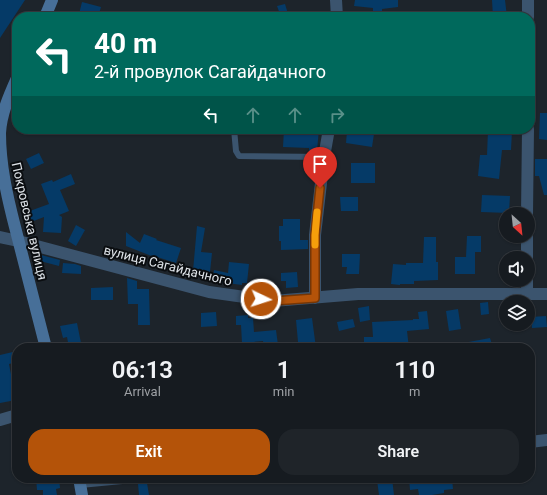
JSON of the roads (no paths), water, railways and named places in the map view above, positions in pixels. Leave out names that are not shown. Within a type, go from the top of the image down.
[{"type":"street","points":[[47,12],[52,0]]},
{"type":"street","points":[[336,0],[337,12]]},
{"type":"street","points":[[528,0],[528,12]]},
{"type":"street","name":"Покровська вулиця","points":[[12,90],[2,119],[0,132],[1,161],[18,241],[45,343]]},
{"type":"street","points":[[315,298],[315,235],[328,134]]},
{"type":"street","points":[[527,207],[528,134]]},
{"type":"street","name":"вулиця Сагайдачного","points":[[0,237],[210,292],[274,301],[358,294],[547,294]]},
{"type":"street","points":[[527,287],[527,295]]},
{"type":"street","points":[[0,420],[12,416]]},
{"type":"street","points":[[535,441],[547,440]]},
{"type":"street","points":[[80,483],[82,495]]},
{"type":"lane","points":[[234,134],[236,151],[239,156],[324,157]]}]
